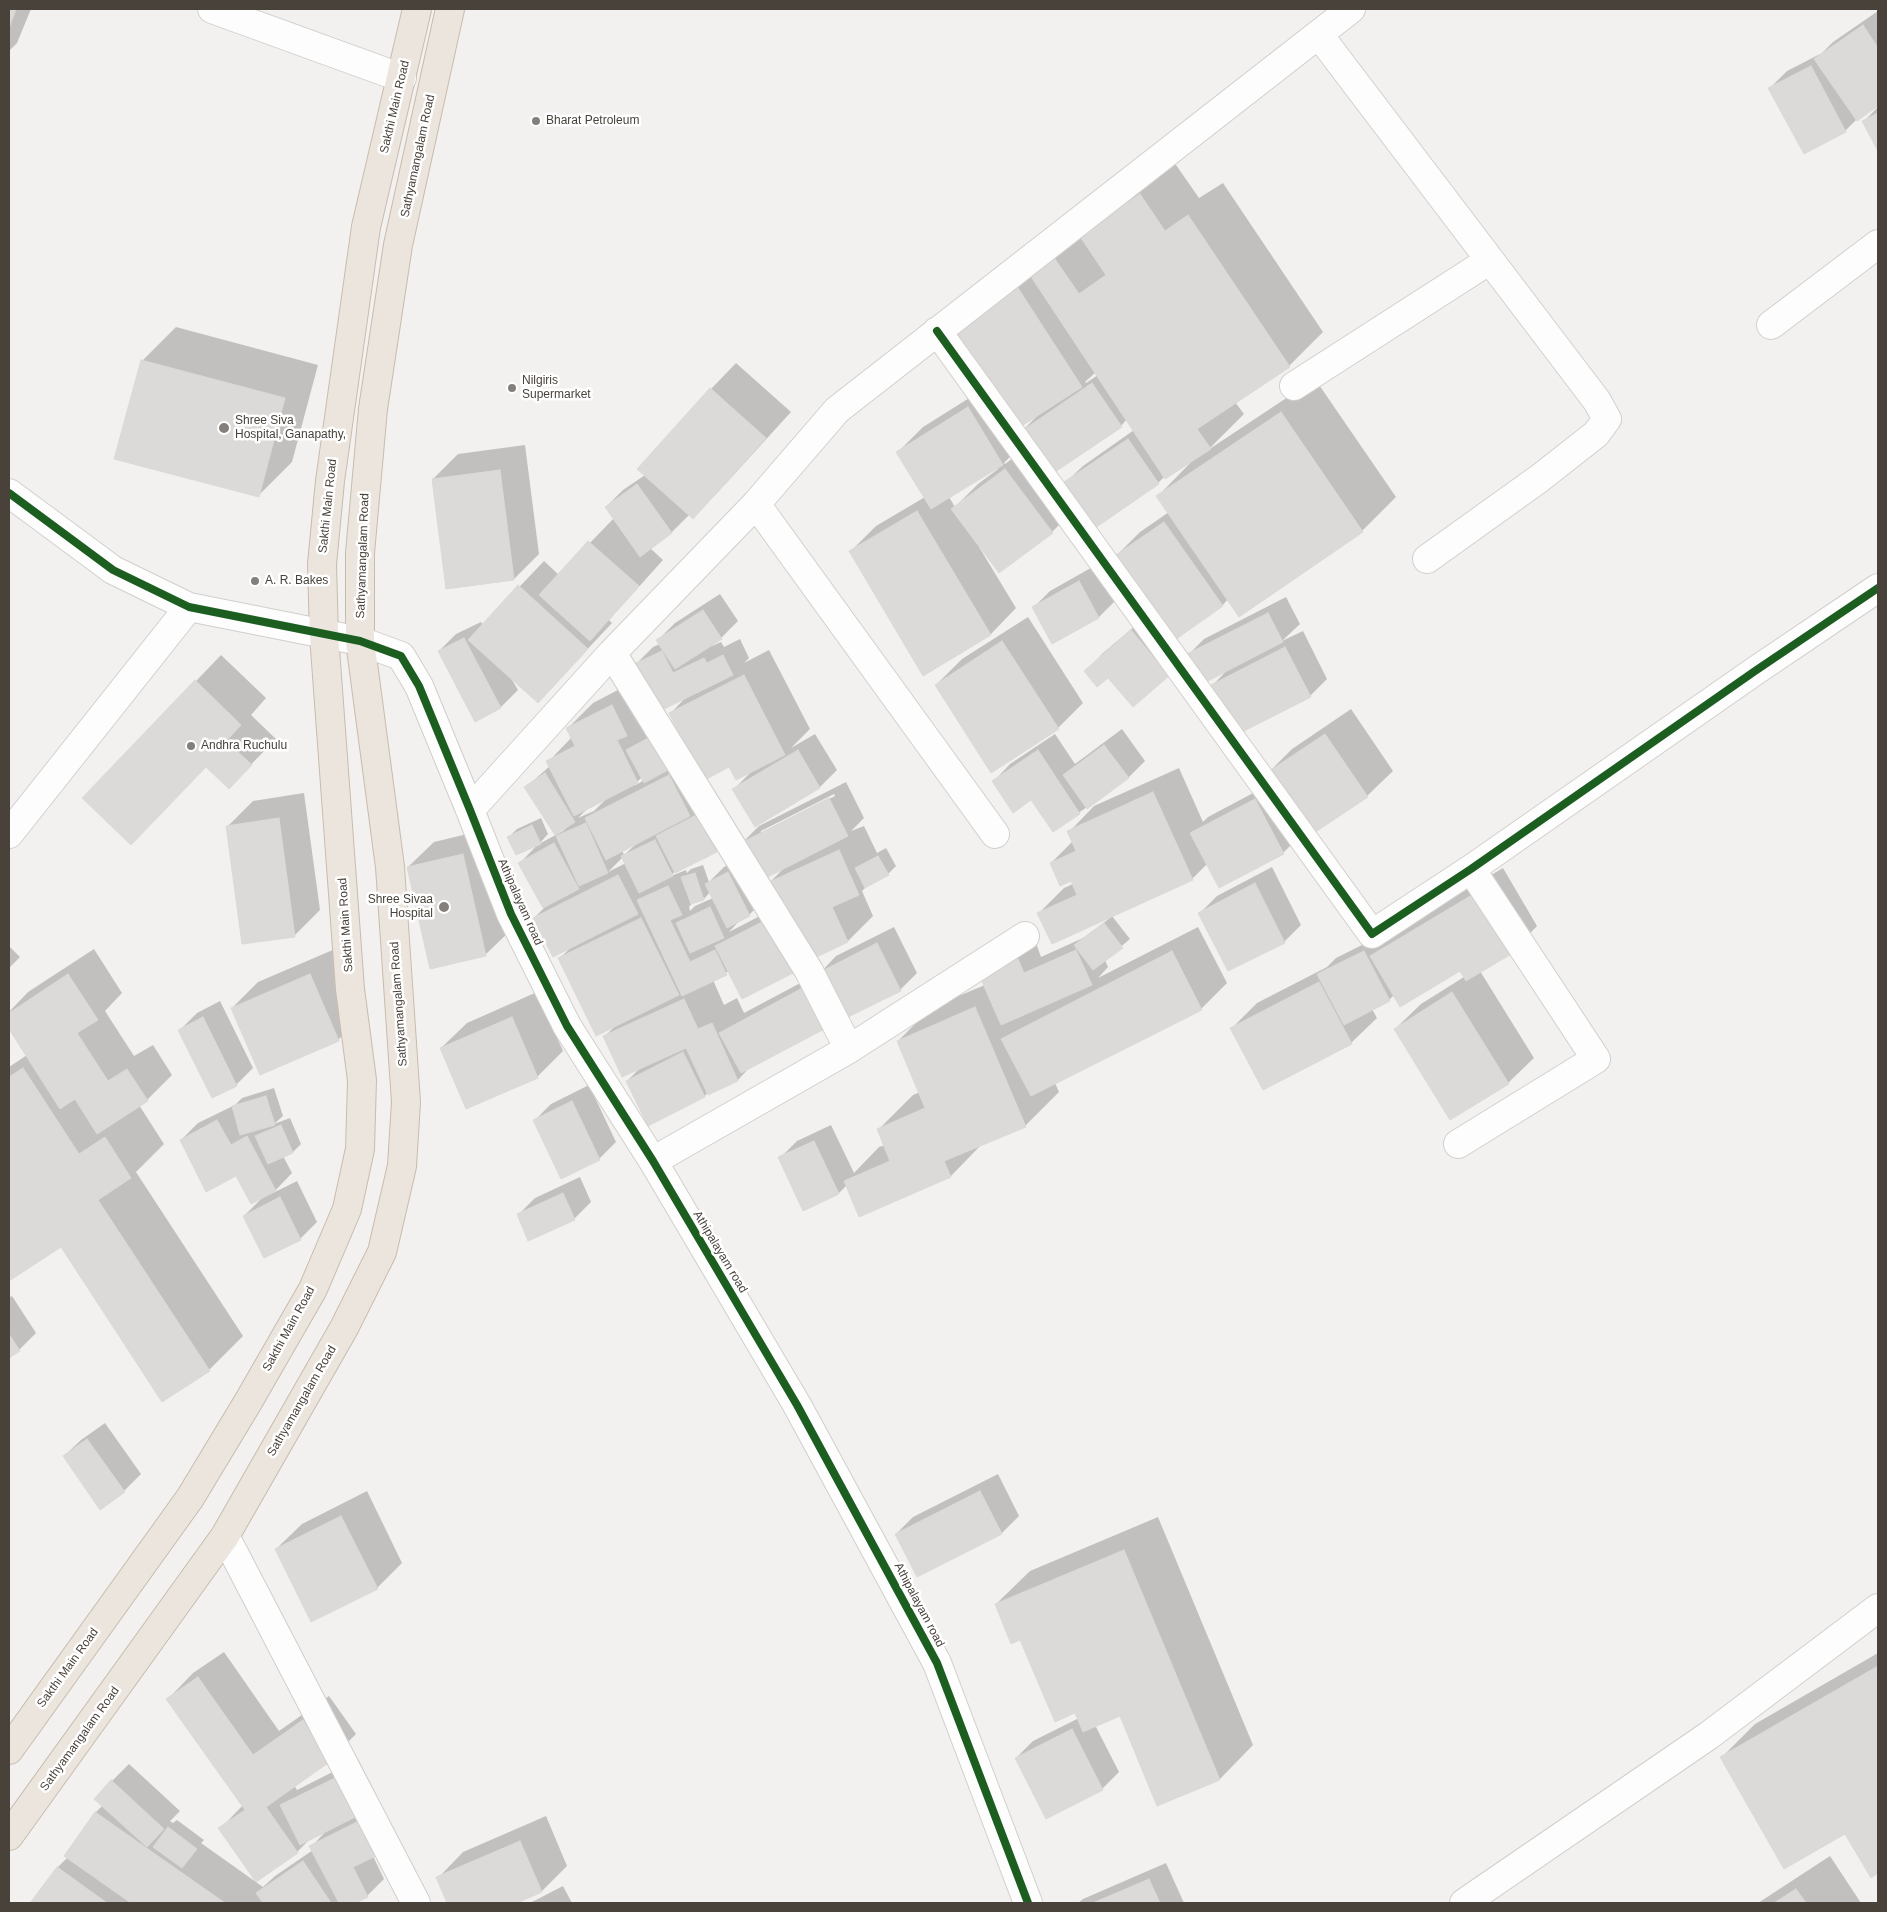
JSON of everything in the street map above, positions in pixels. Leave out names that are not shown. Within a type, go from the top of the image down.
[{"type":"highway","name":"Sakthi Main Road","points":[[9,1750],[190,1498],[313,1289],[347,1209],[360,1149],[362,1080],[350,989],[324,635],[322,564],[330,481],[366,227],[417,9]]},
{"type":"highway","name":"Sathyamangalam Road","points":[[9,1836],[225,1536],[344,1328],[382,1252],[402,1166],[406,1102],[390,867],[360,641],[360,553],[373,410],[398,245],[450,9]]},
{"type":"street","points":[[212,9],[402,78]]},
{"type":"street","points":[[470,810],[612,653],[756,504],[838,410],[1242,92],[1351,9]]},
{"type":"street","points":[[1319,35],[1597,401],[1607,419],[1596,434],[1540,478],[1427,559]]},
{"type":"street","points":[[1771,326],[1878,244]]},
{"type":"street","points":[[1294,386],[1490,260]]},
{"type":"street","points":[[937,331],[1372,934],[1471,869],[1755,671],[1878,588]]},
{"type":"street","name":"Athipalayam road","points":[[9,492],[114,570],[189,607],[360,641],[401,656],[419,686],[511,914],[568,1026],[653,1160],[797,1405],[937,1663],[1028,1903]]},
{"type":"street","points":[[756,504],[995,834]]},
{"type":"street","points":[[9,834],[189,607]]},
{"type":"street","points":[[612,653],[809,971],[849,1049]]},
{"type":"street","points":[[1458,1144],[1596,1060],[1471,869]]},
{"type":"street","points":[[653,1160],[849,1049],[1025,936]]},
{"type":"street","points":[[225,1536],[416,1903]]},
{"type":"street","points":[[1464,1903],[1708,1736],[1878,1608]]},
{"type":"building","points":[[9,9],[16,9],[9,28]]},
{"type":"building","points":[[1863,25],[1878,48],[1878,106],[1857,121],[1814,59]]},
{"type":"building","points":[[1811,66],[1846,132],[1804,154],[1768,88]]},
{"type":"building","points":[[1878,113],[1878,151],[1862,121]]},
{"type":"building","points":[[1140,194],[1165,231],[1188,215],[1290,367],[1197,429],[1211,449],[1165,479],[1028,272],[1053,256],[1079,294],[1106,275],[1079,235]]},
{"type":"building","points":[[1018,288],[1082,387],[1017,429],[953,329]]},
{"type":"building","points":[[141,360],[285,398],[259,497],[114,459]]},
{"type":"building","points":[[1092,383],[1122,427],[1046,478],[1016,435]]},
{"type":"building","points":[[710,388],[766,438],[693,519],[637,469]]},
{"type":"building","points":[[968,407],[1003,465],[931,509],[896,452]]},
{"type":"building","points":[[1281,412],[1363,532],[1239,617],[1156,496]]},
{"type":"building","points":[[1128,439],[1159,484],[1095,528],[1064,482]]},
{"type":"building","points":[[1005,469],[1053,533],[999,573],[951,509]]},
{"type":"building","points":[[500,470],[514,580],[446,589],[432,479]]},
{"type":"building","points":[[637,484],[672,533],[640,557],[605,507]]},
{"type":"building","points":[[917,511],[991,635],[923,676],[849,551]]},
{"type":"building","points":[[1164,522],[1223,606],[1172,642],[1113,557]]},
{"type":"building","points":[[588,541],[639,586],[590,641],[539,595]]},
{"type":"building","points":[[1079,581],[1099,618],[1052,644],[1032,607]]},
{"type":"building","points":[[518,585],[588,649],[538,703],[468,640]]},
{"type":"building","points":[[703,610],[722,639],[675,669],[656,640]]},
{"type":"building","points":[[1268,613],[1283,642],[1200,685],[1185,655]]},
{"type":"building","points":[[1131,630],[1169,676],[1133,707],[1108,678],[1097,687],[1084,671]]},
{"type":"building","points":[[464,638],[501,708],[475,722],[438,651]]},
{"type":"building","points":[[1002,641],[1059,729],[991,773],[935,685]]},
{"type":"building","points":[[1285,647],[1311,697],[1236,735],[1211,685]]},
{"type":"building","points":[[662,651],[673,673],[704,658],[707,663],[723,655],[733,675],[658,712],[634,664]]},
{"type":"building","points":[[744,675],[785,755],[736,780],[729,767],[703,781],[669,713]]},
{"type":"building","points":[[195,680],[241,725],[226,741],[252,765],[229,789],[206,767],[131,845],[82,798]]},
{"type":"building","points":[[612,705],[627,736],[617,740],[638,783],[574,816],[546,761],[575,746],[566,728]]},
{"type":"building","points":[[1325,734],[1368,797],[1308,837],[1265,774]]},
{"type":"building","points":[[650,737],[668,770],[644,783],[626,750]]},
{"type":"building","points":[[1104,745],[1129,778],[1087,809],[1063,775]]},
{"type":"building","points":[[798,750],[820,788],[755,827],[732,789]]},
{"type":"building","points":[[1038,750],[1080,814],[1053,832],[1031,800],[1013,813],[992,781]]},
{"type":"building","points":[[545,773],[575,822],[555,835],[524,787]]},
{"type":"building","points":[[669,775],[690,816],[606,860],[585,818]]},
{"type":"building","points":[[1153,792],[1193,880],[1052,944],[1037,913],[1077,895],[1071,881],[1060,886],[1050,863],[1076,851],[1067,831]]},
{"type":"building","points":[[829,798],[848,836],[760,881],[741,843]]},
{"type":"building","points":[[1255,799],[1284,854],[1219,888],[1190,833]]},
{"type":"building","points":[[698,814],[717,852],[675,873],[656,836]]},
{"type":"building","points":[[279,818],[295,937],[242,944],[226,826]]},
{"type":"building","points":[[586,823],[608,873],[579,886],[556,836]]},
{"type":"building","points":[[532,825],[541,844],[516,855],[507,837]]},
{"type":"building","points":[[655,840],[673,876],[639,893],[621,856]]},
{"type":"building","points":[[554,843],[579,889],[543,908],[518,863]]},
{"type":"building","points":[[839,850],[859,895],[832,907],[848,942],[804,963],[767,883]]},
{"type":"building","points":[[463,854],[486,956],[430,969],[407,867]]},
{"type":"building","points":[[878,856],[889,875],[865,888],[855,868]]},
{"type":"building","points":[[728,872],[750,916],[727,928],[705,884]]},
{"type":"building","points":[[695,873],[704,900],[691,904],[681,877]]},
{"type":"building","points":[[618,875],[638,914],[553,957],[533,918]]},
{"type":"building","points":[[1255,883],[1285,943],[1228,971],[1198,913]]},
{"type":"building","points":[[668,886],[682,915],[670,920],[690,962],[715,950],[727,975],[682,996],[637,900]]},
{"type":"building","points":[[1477,892],[1513,953],[1466,981],[1460,971],[1400,1007],[1370,956]]},
{"type":"building","points":[[710,907],[724,938],[690,953],[676,923]]},
{"type":"building","points":[[641,918],[679,995],[596,1036],[558,958]]},
{"type":"building","points":[[766,920],[793,973],[742,999],[715,946]]},
{"type":"building","points":[[1104,923],[1123,948],[1093,970],[1074,945]]},
{"type":"building","points":[[877,943],[901,991],[842,1020],[818,973]]},
{"type":"building","points":[[1076,950],[1092,985],[1001,1025],[980,977],[1018,959],[1024,973]]},
{"type":"building","points":[[1172,951],[1202,1010],[1031,1096],[1001,1039]]},
{"type":"building","points":[[1364,951],[1390,1001],[1344,1025],[1317,974]]},
{"type":"building","points":[[68,974],[98,1020],[77,1033],[108,1081],[127,1069],[148,1101],[97,1134],[75,1099],[60,1109],[9,1029],[9,1013]]},
{"type":"building","points":[[310,974],[339,1041],[260,1075],[231,1008]]},
{"type":"building","points":[[1319,982],[1352,1044],[1263,1090],[1230,1028]]},
{"type":"building","points":[[810,984],[832,1025],[741,1073],[719,1033]]},
{"type":"building","points":[[1452,992],[1509,1084],[1450,1120],[1394,1029]]},
{"type":"building","points":[[684,999],[698,1029],[712,1023],[738,1081],[708,1095],[686,1048],[622,1077],[603,1036]]},
{"type":"building","points":[[975,1007],[1026,1127],[944,1161],[951,1177],[859,1217],[844,1181],[890,1161],[877,1129],[925,1108],[897,1041]]},
{"type":"building","points":[[203,1017],[237,1086],[212,1098],[178,1030]]},
{"type":"building","points":[[512,1017],[538,1078],[466,1109],[440,1048]]},
{"type":"building","points":[[683,1052],[705,1097],[648,1126],[626,1081]]},
{"type":"building","points":[[23,1068],[79,1154],[105,1137],[131,1178],[98,1200],[210,1371],[162,1402],[61,1247],[9,1281],[9,1077]]},
{"type":"building","points":[[266,1096],[275,1125],[240,1135],[232,1106]]},
{"type":"building","points":[[572,1101],[600,1160],[561,1179],[533,1120]]},
{"type":"building","points":[[217,1120],[231,1145],[247,1136],[276,1191],[251,1204],[236,1176],[206,1192],[180,1140]]},
{"type":"building","points":[[281,1125],[293,1153],[268,1164],[255,1136]]},
{"type":"building","points":[[814,1141],[839,1194],[803,1211],[778,1157]]},
{"type":"building","points":[[563,1193],[575,1220],[528,1241],[517,1214]]},
{"type":"building","points":[[280,1197],[301,1240],[264,1258],[243,1216]]},
{"type":"building","points":[[9,1334],[20,1351],[9,1358]]},
{"type":"building","points":[[87,1439],[125,1492],[100,1510],[63,1456]]},
{"type":"building","points":[[980,1491],[1002,1534],[917,1577],[895,1534]]},
{"type":"building","points":[[341,1516],[378,1589],[311,1622],[275,1549]]},
{"type":"building","points":[[1124,1550],[1220,1780],[1157,1806],[1120,1716],[1083,1732],[1075,1713],[1055,1722],[1020,1640],[1011,1644],[995,1604]]},
{"type":"building","points":[[1878,1666],[1878,1873],[1871,1878],[1845,1834],[1784,1869],[1720,1757]]},
{"type":"building","points":[[198,1677],[253,1755],[303,1720],[331,1761],[266,1807],[298,1853],[256,1882],[218,1828],[245,1810],[166,1699]]},
{"type":"building","points":[[1072,1729],[1103,1790],[1046,1819],[1015,1758]]},
{"type":"building","points":[[341,1775],[361,1814],[300,1845],[280,1805]]},
{"type":"building","points":[[111,1780],[164,1829],[147,1847],[94,1799]]},
{"type":"building","points":[[95,1812],[225,1903],[131,1903],[64,1856]]},
{"type":"building","points":[[359,1821],[376,1856],[353,1867],[368,1897],[356,1903],[339,1903],[309,1846]]},
{"type":"building","points":[[168,1827],[197,1849],[182,1868],[153,1847]]},
{"type":"building","points":[[520,1841],[542,1892],[517,1903],[447,1903],[436,1877]]},
{"type":"building","points":[[303,1861],[331,1903],[263,1903],[256,1893]]},
{"type":"building","points":[[57,1867],[107,1903],[30,1903]]},
{"type":"building","points":[[1149,1879],[1160,1903],[1093,1903]]},
{"type":"building","points":[[1796,1889],[1806,1903],[1774,1903]]},
{"type":"cycle path","points":[[937,331],[1372,934],[1471,869],[1755,671],[1878,588]]},
{"type":"cycle path","points":[[9,493],[113,570],[189,607],[360,641],[401,656],[419,686],[511,914],[567,1026],[653,1161],[797,1405],[937,1663],[1028,1903]]},
{"type":"place","name":"Bharat Petroleum","points":[[536,121]]},
{"type":"place","name":"Nilgiris Supermarket","points":[[512,388]]},
{"type":"place","name":"Shree Siva Hospital, Ganapathy,","points":[[224,428]]},
{"type":"place","name":"A. R. Bakes","points":[[255,581]]},
{"type":"place","name":"Andhra Ruchulu","points":[[191,746]]},
{"type":"place","name":"Shree Sivaa Hospital","points":[[444,907]]}]
